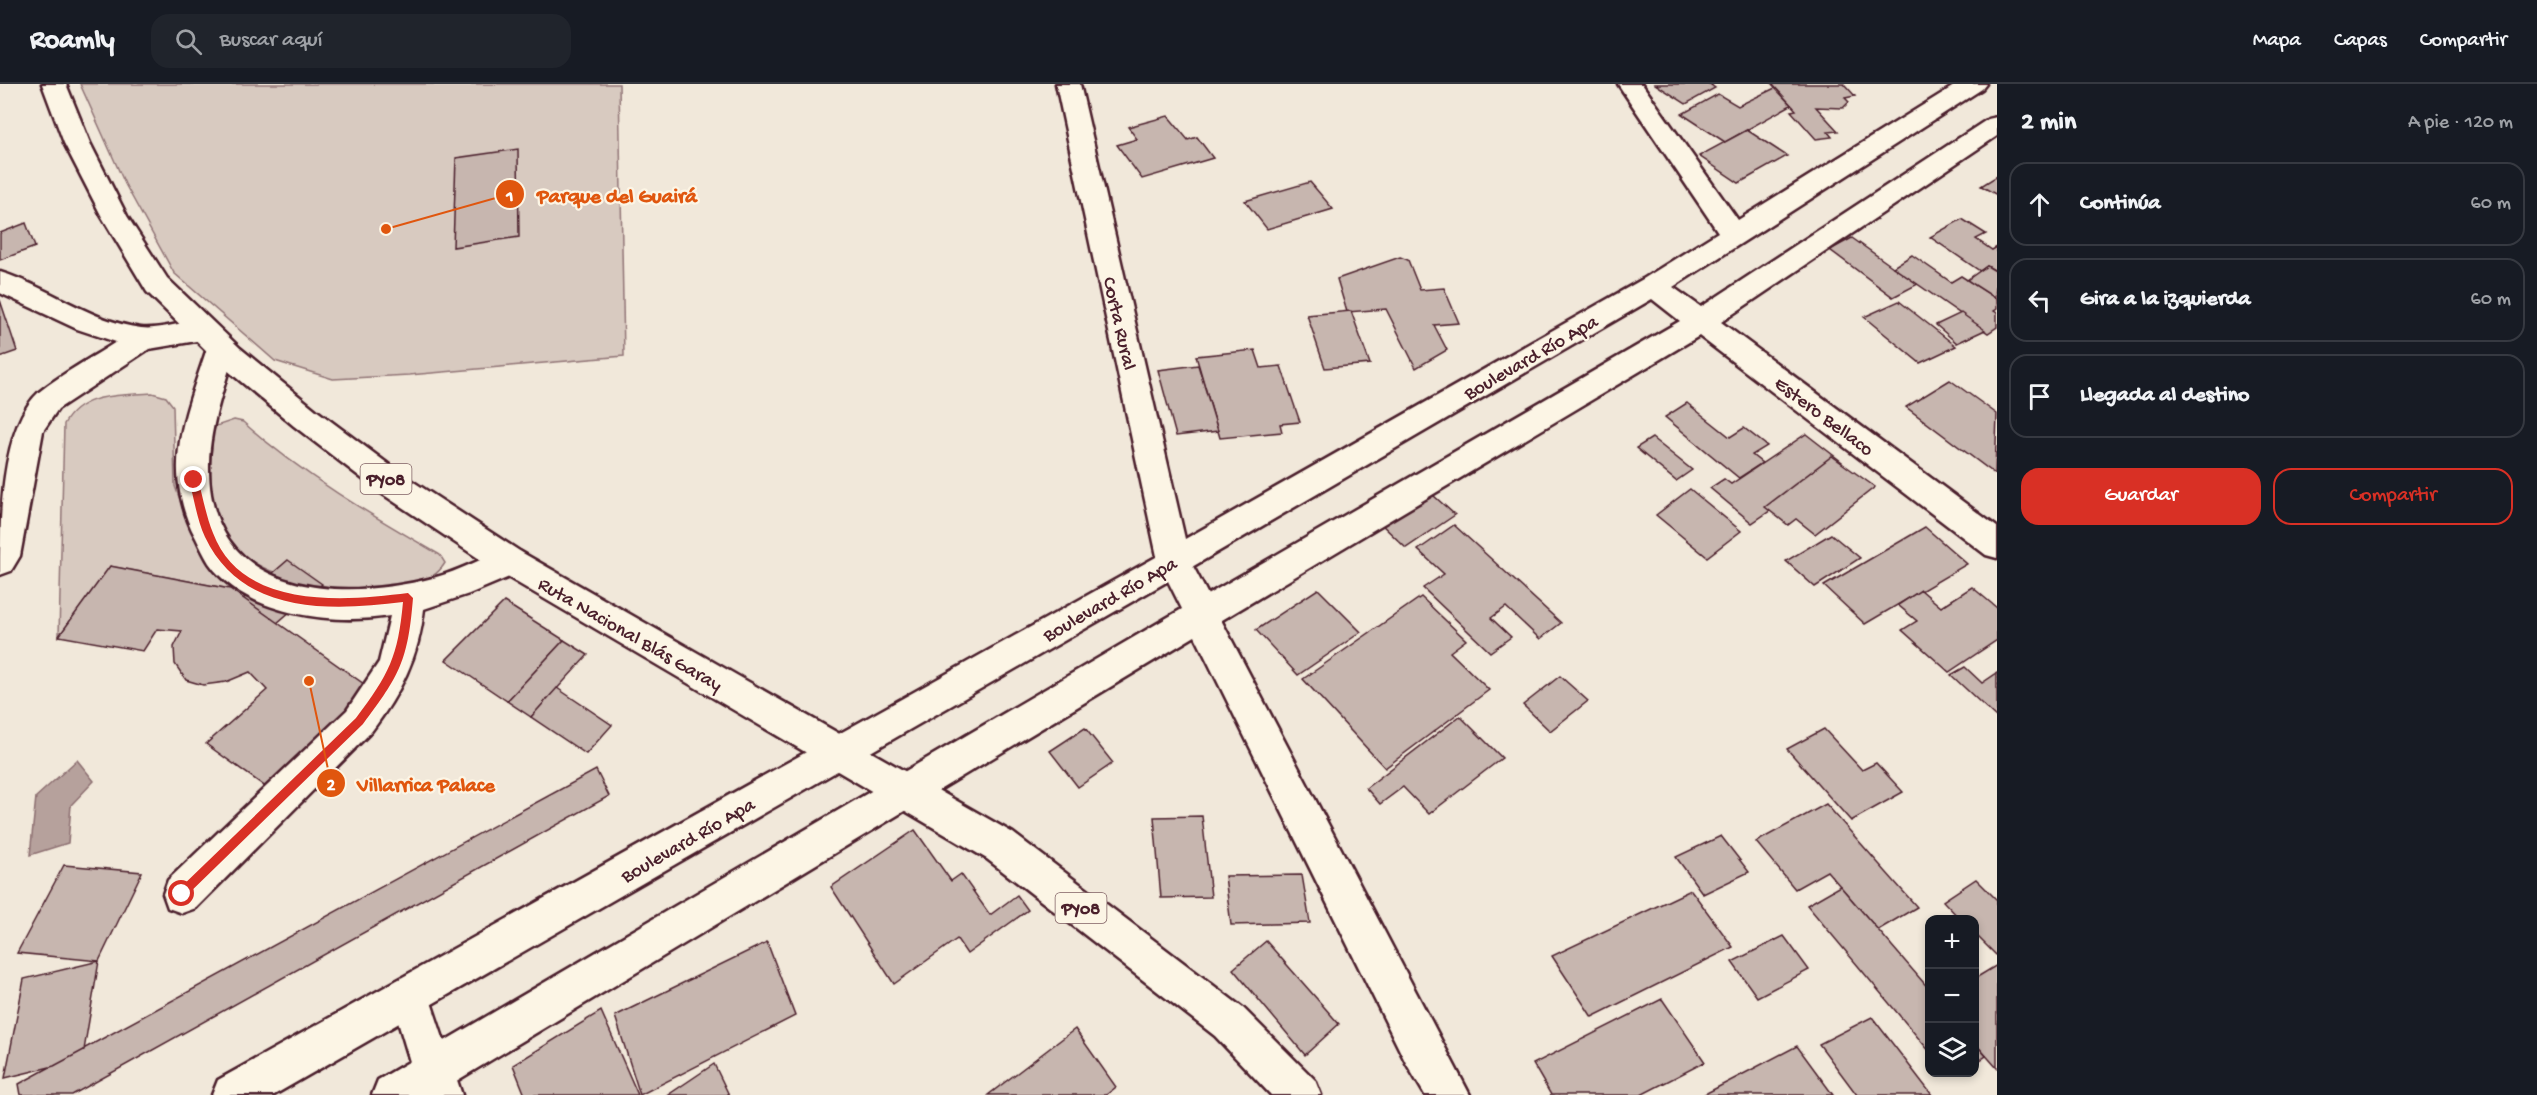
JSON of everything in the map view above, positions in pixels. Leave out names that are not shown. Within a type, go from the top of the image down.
[{"type":"main road","name":"Corta Rural","points":[[1068,84],[1174,561],[1421,1047],[1449,1095]]},
{"type":"main road","points":[[1629,84],[1734,235]]},
{"type":"main road","name":"Boulevard Río Apa","points":[[233,1095],[837,753],[1653,286],[1974,84]]},
{"type":"main road","name":"Ruta Nacional Blás Garay","points":[[52,86],[76,143],[115,217],[158,285],[213,339],[305,418],[392,484],[510,562],[1000,846],[1229,1022],[1300,1095]]},
{"type":"main road","points":[[393,1095],[438,1083],[904,790],[1700,321],[1997,125]]},
{"type":"main road","points":[[0,282],[87,322],[142,339],[213,339],[196,442],[194,480],[208,535],[220,555],[238,574],[270,592],[298,600],[347,604],[408,598],[458,584],[510,562]]},
{"type":"main road","name":"Estero Bellaco","points":[[1653,286],[1997,544]]},
{"type":"main road","points":[[0,561],[4,556],[28,428],[48,401],[142,339]]},
{"type":"main road","points":[[182,894],[359,721],[374,702],[397,666],[405,639],[408,598]]},
{"type":"main road","points":[[410,995],[438,1083]]},
{"type":"shaded area","points":[[80,84],[619,84],[624,356],[409,375],[333,379],[275,361],[174,273],[125,184]]},
{"type":"shaded area","points":[[152,393],[166,397],[173,406],[175,486],[192,533],[230,589],[110,566],[59,636],[64,424],[81,406],[91,401],[115,396]]},
{"type":"shaded area","points":[[234,420],[243,422],[313,477],[440,555],[445,563],[431,577],[410,586],[385,590],[357,590],[302,581],[278,574],[254,563],[239,551],[223,531],[214,508],[210,483],[213,432],[216,426]]},
{"type":"shaded area","points":[[77,760],[94,781],[71,805],[68,843],[30,855],[36,797]]},
{"type":"building","points":[[1655,84],[1713,84],[1711,85],[1715,88],[1686,104]]},
{"type":"building","points":[[1772,84],[1844,84],[1855,96],[1845,98],[1849,102],[1843,108],[1816,107],[1838,131],[1828,132],[1832,137],[1816,139],[1791,111],[1796,110]]},
{"type":"building","points":[[1775,88],[1791,105],[1725,142],[1682,114],[1718,94],[1738,106]]},
{"type":"building","points":[[1168,116],[1188,140],[1197,137],[1213,158],[1142,179],[1117,145],[1137,139],[1128,127]]},
{"type":"building","points":[[1747,130],[1787,156],[1739,183],[1699,156]]},
{"type":"building","points":[[518,149],[519,237],[453,247],[456,158]]},
{"type":"building","points":[[1997,176],[1997,195],[1981,186]]},
{"type":"building","points":[[1310,182],[1333,209],[1267,229],[1245,201]]},
{"type":"building","points":[[1962,219],[1986,234],[1976,239],[1992,250],[1997,247],[1997,268],[1994,270],[1987,266],[1980,271],[1930,237]]},
{"type":"building","points":[[26,223],[35,247],[0,260],[0,233]]},
{"type":"building","points":[[1852,238],[1918,284],[1893,297],[1830,250]]},
{"type":"building","points":[[1912,255],[1951,282],[1961,276],[1997,299],[1997,309],[1994,311],[1997,313],[1997,327],[1988,333],[1893,267]]},
{"type":"building","points":[[1400,257],[1408,260],[1420,290],[1444,288],[1459,323],[1434,325],[1447,350],[1416,368],[1386,309],[1347,312],[1337,279]]},
{"type":"building","points":[[1987,266],[1997,272],[1995,298],[1967,280]]},
{"type":"building","points":[[0,300],[17,351],[0,357]]},
{"type":"building","points":[[1899,301],[1956,346],[1920,363],[1864,317]]},
{"type":"building","points":[[1351,311],[1370,364],[1325,368],[1307,315]]},
{"type":"building","points":[[1961,313],[1985,330],[1957,343],[1936,325]]},
{"type":"building","points":[[1255,350],[1261,368],[1281,366],[1300,422],[1280,424],[1282,432],[1220,438],[1196,356]]},
{"type":"building","points":[[1198,365],[1218,431],[1176,436],[1158,370]]},
{"type":"building","points":[[1950,380],[1997,414],[1995,474],[1906,407]]},
{"type":"building","points":[[1687,403],[1730,437],[1744,428],[1767,446],[1752,455],[1762,463],[1739,478],[1665,417]]},
{"type":"building","points":[[1806,434],[1842,462],[1752,523],[1710,488],[1724,479],[1731,484]]},
{"type":"building","points":[[1652,438],[1692,470],[1676,481],[1636,448]]},
{"type":"building","points":[[1832,456],[1875,487],[1815,534],[1796,519],[1788,525],[1765,507]]},
{"type":"building","points":[[1424,487],[1455,515],[1406,548],[1376,519]]},
{"type":"building","points":[[1690,489],[1741,531],[1707,557],[1656,515]]},
{"type":"building","points":[[1454,525],[1561,623],[1540,639],[1506,607],[1491,618],[1511,637],[1490,652],[1423,588],[1444,574],[1418,550]]},
{"type":"building","points":[[1925,527],[1967,564],[1865,624],[1824,586]]},
{"type":"building","points":[[1831,534],[1860,558],[1815,587],[1786,561]]},
{"type":"building","points":[[288,560],[322,584],[277,623],[243,599]]},
{"type":"building","points":[[110,566],[230,589],[371,689],[342,739],[356,750],[317,789],[302,778],[281,798],[206,744],[267,690],[250,672],[226,682],[203,685],[186,680],[175,664],[174,647],[182,631],[157,629],[143,651],[59,636]]},
{"type":"building","points":[[1972,587],[1997,608],[1997,640],[1949,672],[1902,630],[1917,621],[1898,605],[1921,590],[1941,607]]},
{"type":"building","points":[[1318,589],[1361,632],[1298,675],[1256,630]]},
{"type":"building","points":[[1421,597],[1466,640],[1450,652],[1489,690],[1385,768],[1303,679]]},
{"type":"building","points":[[504,602],[564,640],[507,701],[446,660]]},
{"type":"building","points":[[564,640],[588,655],[531,717],[507,701]]},
{"type":"building","points":[[1965,667],[1982,683],[1997,673],[1997,718],[1951,675]]},
{"type":"building","points":[[1560,676],[1588,701],[1550,731],[1523,705]]},
{"type":"building","points":[[557,688],[612,725],[586,754],[531,717]]},
{"type":"building","points":[[1460,716],[1502,758],[1429,814],[1403,787],[1380,804],[1366,788]]},
{"type":"building","points":[[1085,728],[1113,763],[1078,787],[1050,751]]},
{"type":"building","points":[[1824,729],[1862,770],[1876,763],[1903,792],[1851,821],[1787,749]]},
{"type":"building","points":[[596,770],[609,796],[72,1095],[21,1095],[19,1084]]},
{"type":"building","points":[[1826,804],[1917,907],[1878,930],[1827,871],[1795,889],[1756,842]]},
{"type":"building","points":[[1202,816],[1211,897],[1161,898],[1154,817]]},
{"type":"building","points":[[915,830],[951,881],[961,874],[990,915],[1017,895],[1028,910],[967,954],[957,939],[894,984],[831,887]]},
{"type":"building","points":[[1721,836],[1749,872],[1703,894],[1676,857]]},
{"type":"building","points":[[64,865],[142,872],[99,961],[17,953]]},
{"type":"building","points":[[1302,875],[1310,923],[1231,925],[1225,876]]},
{"type":"building","points":[[1976,879],[1997,900],[1997,956],[1979,938],[1979,915],[1956,915],[1943,901]]},
{"type":"building","points":[[1840,886],[1925,984],[1925,1046],[1807,905]]},
{"type":"building","points":[[1691,890],[1733,947],[1592,1017],[1552,956]]},
{"type":"building","points":[[1784,936],[1809,970],[1757,997],[1732,962]]},
{"type":"building","points":[[1266,941],[1339,1024],[1305,1055],[1233,969]]},
{"type":"building","points":[[767,942],[795,1016],[640,1095],[615,1016]]},
{"type":"building","points":[[99,961],[84,1050],[54,1066],[5,1078],[24,979]]},
{"type":"building","points":[[1997,965],[1997,1068],[1979,1048],[1979,976]]},
{"type":"building","points":[[1662,999],[1705,1062],[1641,1095],[1551,1095],[1533,1064]]},
{"type":"building","points":[[601,1011],[638,1095],[525,1095],[513,1065]]},
{"type":"building","points":[[1872,1017],[1932,1095],[1857,1095],[1819,1044]]},
{"type":"building","points":[[1075,1029],[1116,1087],[1106,1095],[988,1095]]},
{"type":"building","points":[[1797,1046],[1833,1095],[1703,1095]]},
{"type":"building","points":[[1979,1048],[1986,1056],[1979,1061]]},
{"type":"building","points":[[714,1064],[729,1095],[668,1095]]},
{"type":"place","name":"Parque del Guairá","points":[[386,229]]},
{"type":"place","name":"Villarrica Palace","points":[[309,681]]},
{"type":"route","points":[[182,894],[359,721],[381,693],[397,666],[405,639],[408,598],[387,602],[347,604],[298,600],[270,592],[238,574],[220,555],[208,535],[194,480]]}]
